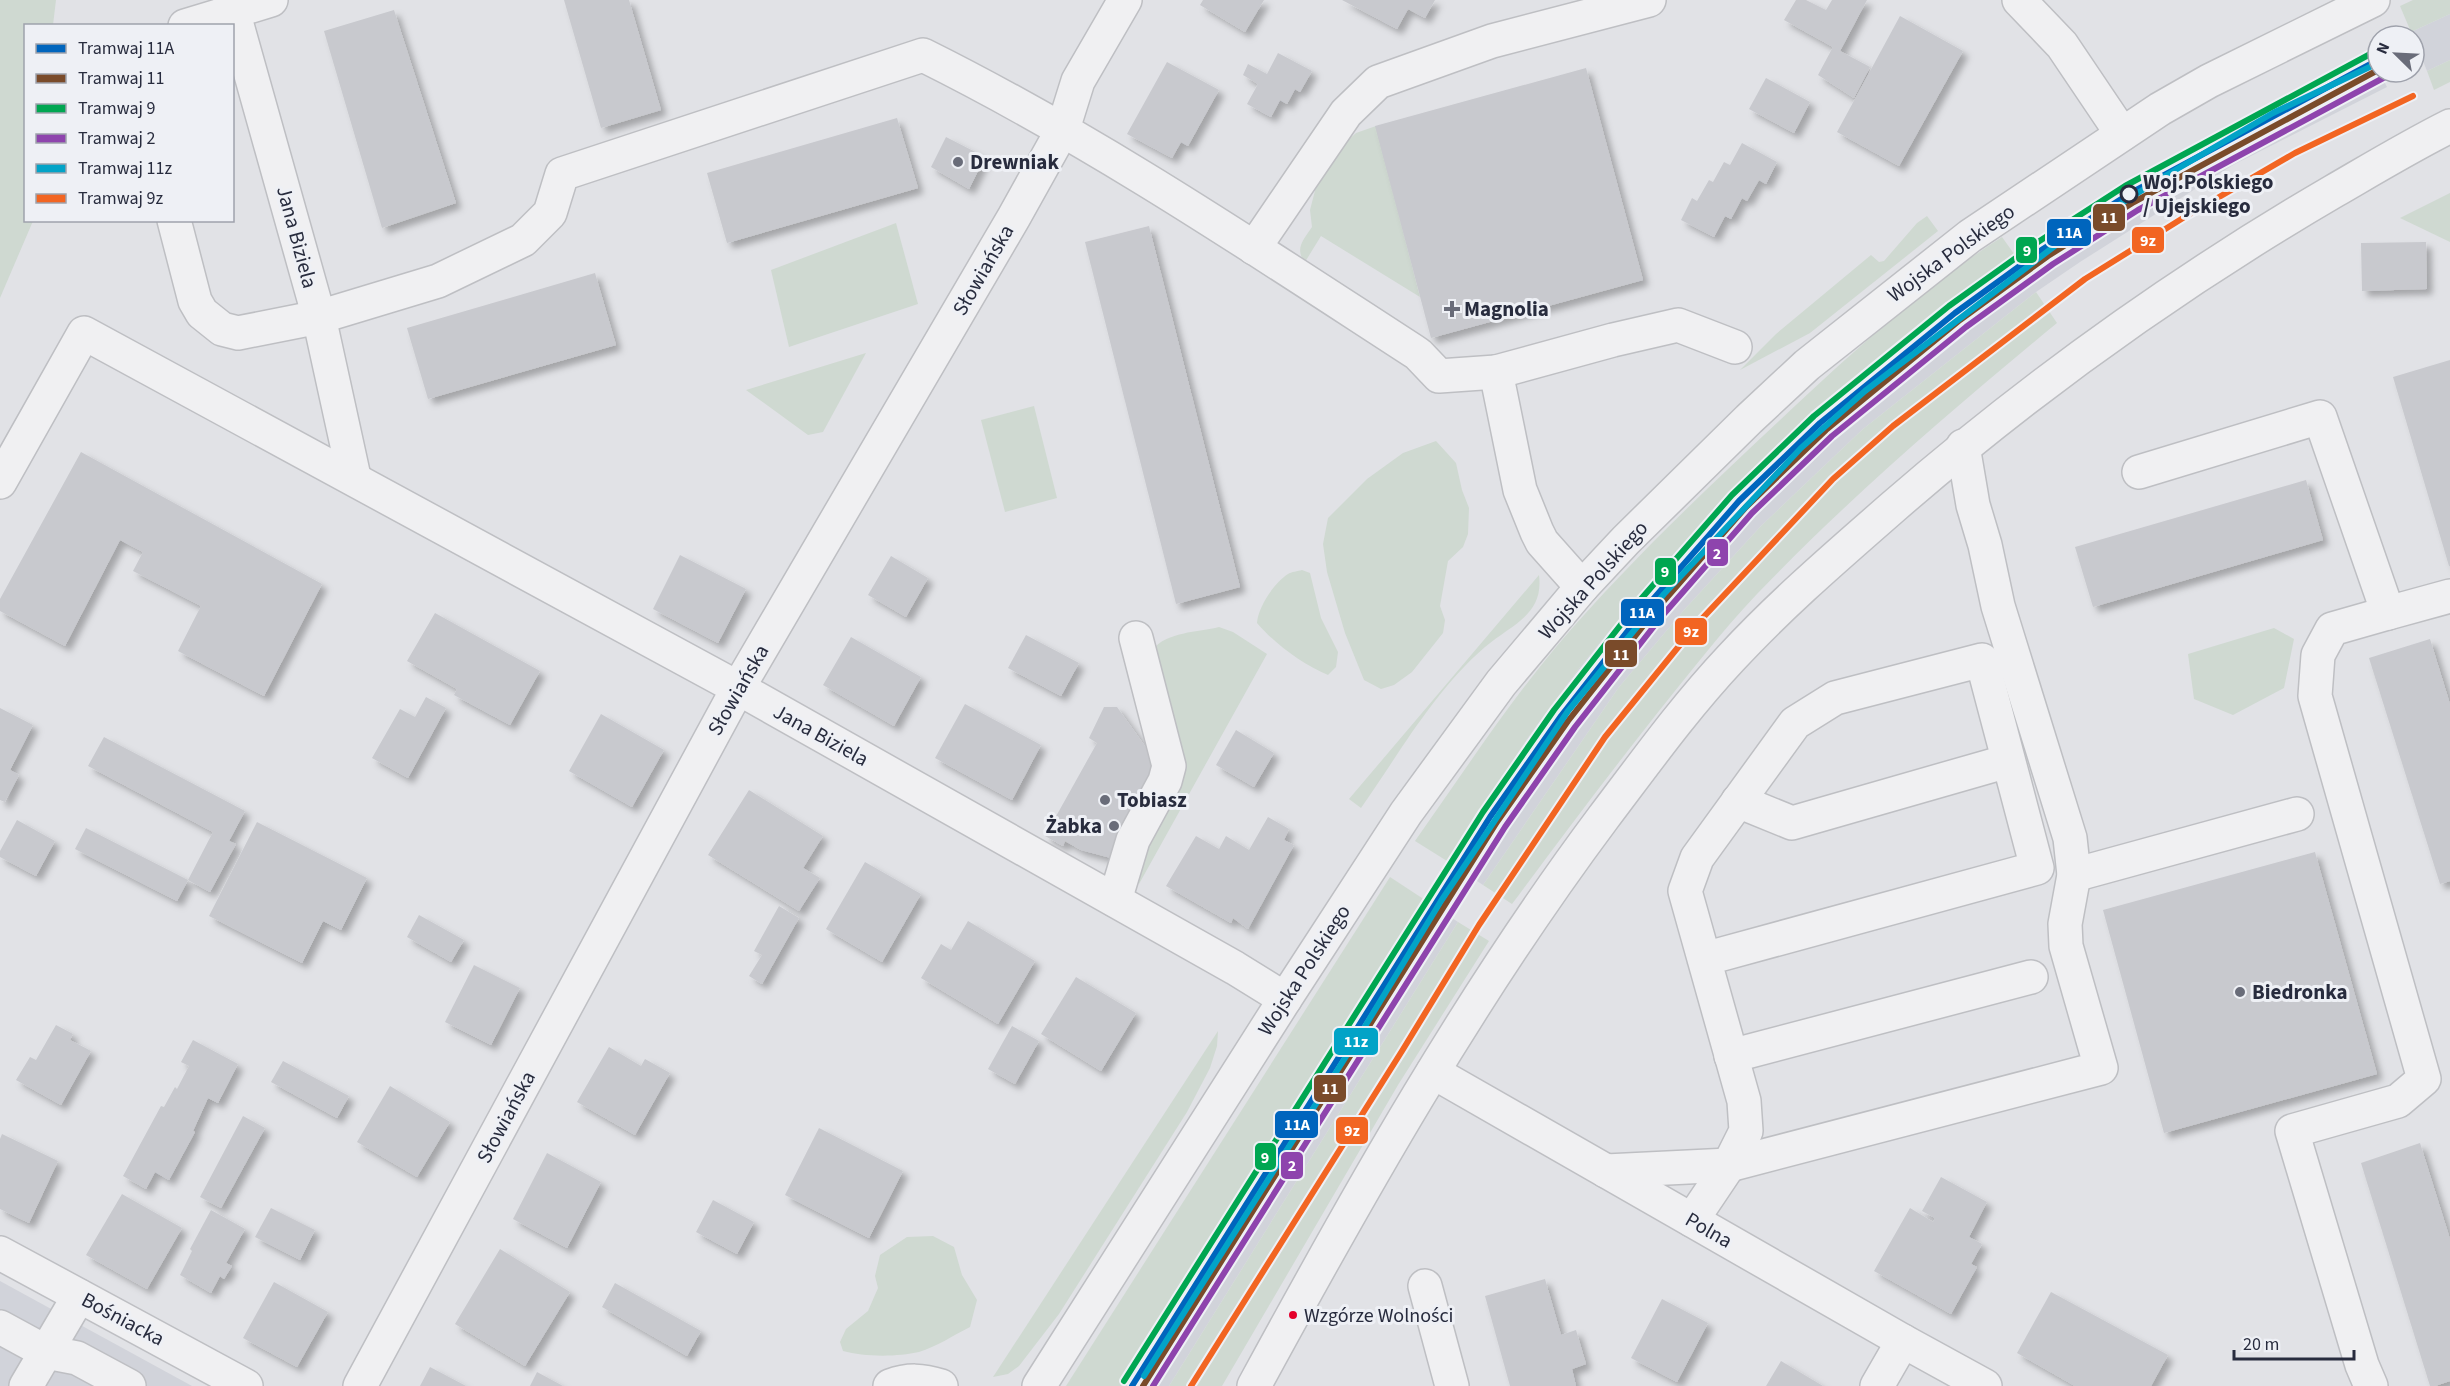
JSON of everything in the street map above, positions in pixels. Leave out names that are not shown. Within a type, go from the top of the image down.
[{"type":"street","points":[[189,24],[232,5],[272,0]]},
{"type":"street","name":"Słowiańska","points":[[360,1386],[738,688],[1014,217],[1063,129],[1078,81],[1125,0]]},
{"type":"street","points":[[1254,248],[1346,113],[1378,82],[1491,41],[1649,0]]},
{"type":"street","points":[[2019,0],[2062,45],[2122,134]]},
{"type":"street","name":"Wojska Polskiego","points":[[1039,1386],[1406,813],[1501,683],[1582,587],[1741,427],[1807,365],[1970,236],[2160,109],[2210,81],[2373,0]]},
{"type":"street","name":"Jana Biziela","points":[[232,5],[320,317],[354,477]]},
{"type":"street","points":[[175,222],[195,300],[202,314],[222,329],[238,333],[320,317],[438,281],[523,240],[550,213],[562,174],[922,55],[1063,129],[1418,354],[1439,376],[1496,372],[1678,325],[1735,347]]},
{"type":"street","points":[[1254,1386],[1433,1072],[1502,961],[1576,855],[1661,741],[1722,668],[1806,583],[1963,446],[2117,331],[2247,242],[2450,126]]},
{"type":"street","name":"Jana Biziela","points":[[0,482],[84,333],[354,477],[738,688],[1115,900],[1285,999]]},
{"type":"street","points":[[1496,372],[1520,490],[1542,542],[1582,587]]},
{"type":"street","points":[[2139,471],[2320,417],[2388,613]]},
{"type":"street","points":[[1606,1171],[1729,1165],[2101,1068],[2066,946],[2065,924],[2074,875],[2070,838],[1998,606],[1985,545],[1973,506],[1963,446]]},
{"type":"street","points":[[2371,1386],[2362,1365],[2292,1131],[2398,1101],[2424,1079],[2315,696],[2318,655],[2332,629],[2450,596]]},
{"type":"street","points":[[1115,900],[1133,840],[1165,781],[1169,766],[1136,638]]},
{"type":"street","points":[[1692,1220],[1729,1165],[1746,1131],[1744,1101],[1731,1056],[1685,891],[1697,858],[1795,723],[1835,698],[1982,660],[2037,868],[1704,959]]},
{"type":"street","points":[[1738,801],[1792,823],[2008,760]]},
{"type":"street","points":[[2074,875],[2297,813]]},
{"type":"street","points":[[1731,1056],[2031,977]]},
{"type":"street","name":"Polna","points":[[1433,1072],[1985,1386]]},
{"type":"street","name":"Bośniacka","points":[[0,1253],[246,1386]]},
{"type":"street","points":[[1425,1286],[1452,1386]]},
{"type":"street","points":[[26,1386],[79,1296]]},
{"type":"street","points":[[0,1327],[46,1352],[77,1358],[129,1386]]},
{"type":"street","points":[[1877,1386],[1903,1341]]},
{"type":"street","points":[[890,1386],[906,1380],[923,1381],[941,1386]]},
{"type":"shaded area","points":[[0,0],[56,0],[53,24],[24,24],[24,222],[33,222],[0,298]]},
{"type":"shaded area","points":[[2413,0],[2450,0],[2450,14],[2426,25],[2408,24],[2400,6]]},
{"type":"shaded area","points":[[2450,14],[2450,60],[2427,71],[2426,69],[2426,25]]},
{"type":"shaded area","points":[[2366,56],[2366,84],[2385,84],[2387,87],[2233,165],[2080,262],[2036,292],[1863,429],[1761,526],[1684,610],[1619,687],[1483,885],[1447,861],[1529,736],[1580,667],[1654,577],[1723,500],[1801,427],[1882,357],[2017,258],[2161,167],[2271,103]]},
{"type":"shaded area","points":[[2450,60],[2450,82],[2434,90],[2427,71]]},
{"type":"shaded area","points":[[1376,126],[1420,297],[1321,236],[1305,262],[1300,253],[1301,244],[1312,227],[1310,210],[1317,183],[1344,144],[1356,133]]},
{"type":"shaded area","points":[[2450,193],[2450,242],[2400,218]]},
{"type":"shaded area","points":[[1927,216],[1938,231],[1810,333],[1740,370],[1776,334],[1871,255],[1879,262],[1884,261],[1917,223]]},
{"type":"shaded area","points":[[896,223],[918,304],[789,347],[771,270]]},
{"type":"shaded area","points":[[2002,237],[2017,258],[1882,357],[1801,427],[1723,500],[1654,577],[1580,667],[1529,736],[1447,861],[1415,841],[1537,670],[1582,617],[1664,531],[1859,347],[1943,278]]},
{"type":"shaded area","points":[[2036,292],[2057,323],[1903,454],[1829,522],[1757,594],[1655,716],[1512,904],[1483,885],[1619,687],[1684,610],[1761,526],[1863,429]]},
{"type":"shaded area","points":[[866,353],[823,432],[808,435],[746,390]]},
{"type":"shaded area","points":[[1034,406],[1057,498],[1005,512],[981,420]]},
{"type":"shaded area","points":[[1436,441],[1456,463],[1469,508],[1468,534],[1463,547],[1448,561],[1440,606],[1445,620],[1443,633],[1412,672],[1394,685],[1381,689],[1364,680],[1345,633],[1327,572],[1323,544],[1328,518],[1367,479],[1403,453]]},
{"type":"shaded area","points":[[1302,570],[1310,573],[1321,618],[1338,652],[1336,667],[1328,675],[1290,653],[1257,623],[1264,603],[1277,583],[1289,573]]},
{"type":"shaded area","points":[[1539,575],[1539,589],[1531,609],[1515,625],[1485,647],[1449,683],[1361,808],[1349,799]]},
{"type":"shaded area","points":[[1219,627],[1233,632],[1267,654],[1139,884],[1134,875],[1181,787],[1184,772],[1153,650],[1158,644],[1174,636]]},
{"type":"shaded area","points":[[2274,628],[2294,639],[2284,688],[2233,715],[2194,699],[2188,654]]},
{"type":"shaded area","points":[[1390,877],[1425,900],[1123,1386],[1066,1386]]},
{"type":"shaded area","points":[[1425,900],[1458,922],[1169,1386],[1123,1386]]},
{"type":"shaded area","points":[[1458,922],[1489,941],[1398,1085],[1222,1386],[1169,1386]]},
{"type":"shaded area","points":[[1218,1031],[1217,1046],[1210,1068],[1187,1112],[1059,1314],[1019,1366],[1008,1374],[993,1377]]},
{"type":"shaded area","points":[[933,1236],[954,1247],[962,1275],[977,1300],[970,1327],[919,1352],[881,1356],[843,1351],[840,1342],[846,1329],[868,1311],[878,1288],[875,1276],[880,1255],[907,1237]]},
{"type":"shaded area","points":[[0,1281],[192,1386],[0,1386]]},
{"type":"building","points":[[564,0],[629,0],[661,110],[601,128]]},
{"type":"building","points":[[1203,0],[1264,0],[1245,32],[1200,5]]},
{"type":"building","points":[[1342,0],[1435,0],[1425,18],[1408,9],[1397,29]]},
{"type":"building","points":[[1796,0],[1806,0],[1826,10],[1832,0],[1867,0],[1840,51],[1870,67],[1854,98],[1818,75],[1833,47],[1784,20]]},
{"type":"building","points":[[394,10],[456,203],[382,228],[324,31]]},
{"type":"building","points":[[1900,16],[1963,51],[1899,166],[1837,132]]},
{"type":"building","points":[[1278,53],[1312,71],[1300,92],[1295,89],[1287,104],[1280,100],[1271,117],[1247,104],[1258,84],[1243,75],[1248,64],[1267,74]]},
{"type":"building","points":[[1167,62],[1219,90],[1188,146],[1181,142],[1172,158],[1127,134]]},
{"type":"building","points":[[1586,68],[1643,280],[1431,338],[1375,126]]},
{"type":"building","points":[[1766,78],[1810,102],[1794,133],[1749,109]]},
{"type":"building","points":[[897,118],[918,188],[727,243],[707,173]]},
{"type":"building","name":"Drewniak","points":[[946,137],[985,157],[969,189],[931,167]]},
{"type":"building","points":[[1742,143],[1777,162],[1766,184],[1759,180],[1747,201],[1742,198],[1731,219],[1725,216],[1714,237],[1681,220],[1692,198],[1697,201],[1709,180],[1713,182],[1724,162],[1730,165]]},
{"type":"building","points":[[1149,226],[1240,587],[1176,604],[1085,242]]},
{"type":"building","points":[[2426,242],[2427,289],[2362,291],[2361,243]]},
{"type":"building","points":[[595,273],[616,345],[428,399],[407,328]]},
{"type":"building","points":[[2450,360],[2450,566],[2449,566],[2393,377]]},
{"type":"building","points":[[81,452],[322,584],[264,696],[178,651],[201,606],[133,571],[143,552],[120,540],[65,646],[0,611],[0,599]]},
{"type":"building","points":[[2306,480],[2323,540],[2093,607],[2075,547]]},
{"type":"building","points":[[680,555],[746,589],[718,643],[653,609]]},
{"type":"building","points":[[891,556],[928,578],[906,617],[868,595]]},
{"type":"building","points":[[435,613],[540,671],[510,725],[454,695],[457,689],[407,661]]},
{"type":"building","points":[[1026,635],[1079,663],[1061,696],[1008,668]]},
{"type":"building","points":[[851,637],[921,677],[894,726],[823,685]]},
{"type":"building","points":[[2430,639],[2450,704],[2450,881],[2440,884],[2369,658]]},
{"type":"building","points":[[426,697],[446,708],[408,778],[372,758],[400,709],[415,717]]},
{"type":"building","points":[[965,704],[1041,745],[1012,800],[935,758]]},
{"type":"building","name":"Tobiasz","points":[[1104,707],[1117,707],[1162,770],[1111,858],[1081,850],[1065,841],[1063,846],[1045,836],[1097,743],[1089,738]]},
{"type":"building","points":[[0,708],[33,725],[10,770],[19,775],[5,802],[0,800]]},
{"type":"building","points":[[601,714],[664,750],[632,807],[569,771]]},
{"type":"building","points":[[1236,730],[1274,753],[1254,787],[1216,765]]},
{"type":"building","points":[[104,737],[245,811],[229,841],[236,844],[210,892],[188,880],[213,832],[88,766]]},
{"type":"building","points":[[749,790],[823,836],[803,868],[820,878],[799,911],[708,855]]},
{"type":"building","points":[[1268,817],[1289,829],[1284,840],[1294,845],[1248,929],[1233,918],[1231,923],[1166,886],[1196,836],[1219,849],[1226,836],[1249,850]]},
{"type":"building","points":[[17,820],[55,841],[36,876],[0,857],[0,851]]},
{"type":"building","points":[[257,822],[367,878],[341,930],[323,921],[302,963],[209,916]]},
{"type":"building","points":[[86,828],[188,880],[177,901],[75,849]]},
{"type":"building","name":"Biedronka","points":[[2315,852],[2377,1074],[2164,1133],[2103,910]]},
{"type":"building","points":[[865,862],[921,894],[882,962],[826,929]]},
{"type":"building","points":[[779,906],[799,918],[762,984],[749,976],[762,955],[754,951]]},
{"type":"building","points":[[419,915],[464,940],[451,962],[407,937]]},
{"type":"building","points":[[968,921],[1035,961],[998,1024],[921,978],[941,944],[951,950]]},
{"type":"building","points":[[474,965],[520,988],[491,1045],[445,1022]]},
{"type":"building","points":[[1076,977],[1136,1013],[1101,1071],[1041,1034]]},
{"type":"building","points":[[56,1025],[73,1034],[70,1040],[91,1051],[61,1105],[16,1080],[30,1057],[36,1060]]},
{"type":"building","points":[[1012,1026],[1039,1041],[1015,1084],[988,1069]]},
{"type":"building","points":[[193,1040],[238,1064],[218,1103],[208,1098],[193,1131],[195,1132],[169,1180],[155,1172],[146,1189],[123,1176],[161,1106],[164,1107],[175,1087],[177,1089],[189,1066],[181,1062]]},
{"type":"building","points":[[609,1047],[641,1066],[645,1059],[670,1073],[635,1135],[577,1102]]},
{"type":"building","points":[[283,1061],[349,1096],[337,1118],[271,1082]]},
{"type":"building","points":[[390,1086],[450,1122],[417,1177],[357,1142]]},
{"type":"building","points":[[243,1116],[265,1128],[221,1208],[200,1197]]},
{"type":"building","points":[[819,1128],[903,1171],[869,1238],[785,1195]]},
{"type":"building","points":[[2,1134],[58,1161],[29,1223],[0,1209],[0,1139]]},
{"type":"building","points":[[2420,1143],[2450,1239],[2450,1381],[2435,1386],[2430,1386],[2361,1163]]},
{"type":"building","points":[[547,1153],[601,1182],[567,1248],[513,1219]]},
{"type":"building","points":[[1941,1177],[1987,1202],[1969,1237],[1982,1244],[1971,1264],[1977,1267],[1951,1314],[1874,1271],[1910,1208],[1933,1222],[1935,1218],[1922,1211]]},
{"type":"building","points":[[122,1194],[182,1228],[147,1289],[86,1255]]},
{"type":"building","points":[[713,1200],[754,1222],[737,1254],[696,1232]]},
{"type":"building","points":[[271,1208],[315,1230],[300,1260],[255,1237]]},
{"type":"building","points":[[211,1210],[245,1229],[226,1263],[232,1266],[224,1279],[220,1276],[211,1293],[180,1275],[192,1251],[190,1249]]},
{"type":"building","points":[[500,1249],[570,1292],[525,1366],[455,1324]]},
{"type":"building","points":[[1545,1279],[1561,1335],[1576,1330],[1586,1364],[1572,1369],[1576,1386],[1510,1386],[1485,1296]]},
{"type":"building","points":[[274,1282],[328,1312],[297,1367],[243,1338]]},
{"type":"building","points":[[615,1283],[701,1331],[687,1356],[602,1307]]},
{"type":"building","points":[[2051,1292],[2168,1355],[2151,1386],[2075,1386],[2017,1353]]},
{"type":"building","points":[[1662,1299],[1708,1323],[1677,1382],[1631,1358]]},
{"type":"building","points":[[1781,1361],[1823,1386],[1766,1386]]},
{"type":"building","points":[[430,1367],[466,1386],[420,1386]]},
{"type":"building","points":[[537,1372],[563,1386],[530,1386]]},
{"type":"tram line","name":"9","points":[[1124,1381],[1483,812],[1554,710],[1641,599],[1732,495],[1814,416],[1949,306],[2038,242],[2125,186],[2366,56]]},
{"type":"tram line","name":"11A","points":[[1132,1386],[1490,817],[1561,716],[1648,605],[1739,501],[1820,423],[1955,313],[2043,249],[2129,194],[2366,66]]},
{"type":"tram line","name":"11z","points":[[1144,1376],[1364,1028],[1441,901],[1568,711],[1664,594],[1801,448],[1865,391],[2060,242],[2160,179],[2273,113],[2366,69]]},
{"type":"tram line","name":"11","points":[[1143,1386],[1497,822],[1568,721],[1655,611],[1746,507],[1826,430],[1960,320],[2048,256],[2134,202],[2366,76]]},
{"type":"tram line","name":"2","points":[[1153,1386],[1505,827],[1575,727],[1662,616],[1752,513],[1832,436],[1966,327],[2053,264],[2138,210],[2372,84]]},
{"type":"tram line","name":"9z","points":[[1191,1386],[1479,925],[1605,737],[1697,624],[1833,479],[1893,426],[2085,279],[2183,218],[2295,153],[2413,96]]},
{"type":"place","name":"Drewniak","points":[[958,162]]},
{"type":"place","name":"Woj.Polskiego / Ujejskiego","points":[[2129,194]]},
{"type":"place","name":"Magnolia","points":[[1452,309]]},
{"type":"place","name":"Tobiasz","points":[[1105,800]]},
{"type":"place","name":"Żabka","points":[[1114,826]]},
{"type":"place","name":"Biedronka","points":[[2240,992]]},
{"type":"place","name":"Wzgórze Wolności","points":[[1293,1315]]}]
